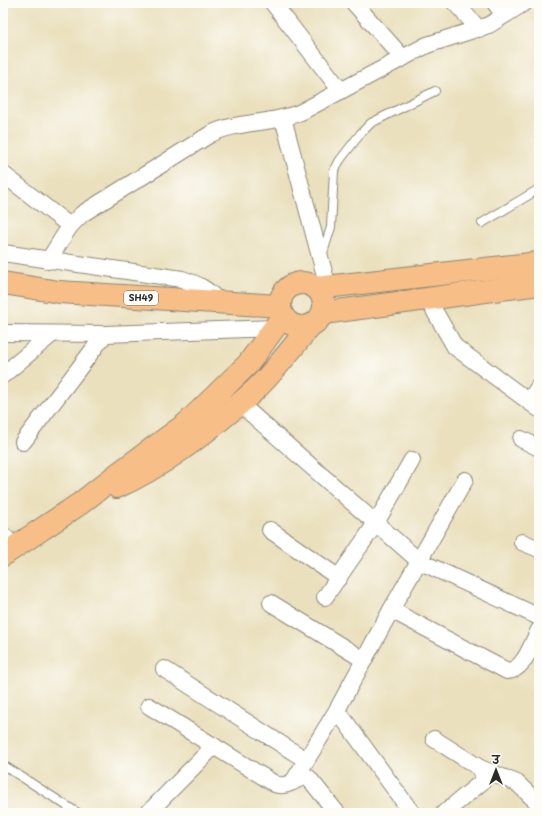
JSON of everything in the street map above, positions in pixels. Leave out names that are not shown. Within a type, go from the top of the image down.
[{"type":"main road","points":[[81,503],[119,472],[186,424],[248,364],[279,317],[283,293],[294,285],[301,283],[322,287],[539,263]]},
{"type":"main road","name":"SH49","points":[[3,283],[59,292],[220,303],[279,317]]},
{"type":"main road","points":[[279,317],[296,327],[316,319],[427,298],[539,284]]},
{"type":"main road","points":[[7,546],[81,503],[147,472],[189,443],[239,403],[271,372],[316,319],[324,301],[321,294],[322,287]]},
{"type":"street","points":[[273,3],[341,91]]},
{"type":"street","points":[[354,3],[404,58]]},
{"type":"street","points":[[456,3],[479,29]]},
{"type":"street","points":[[48,261],[70,226],[96,206],[218,131],[283,118],[301,112],[441,39],[479,29],[499,9],[524,3]]},
{"type":"street","points":[[283,118],[321,260],[322,287]]},
{"type":"street","points":[[3,174],[70,226]]},
{"type":"street","points":[[3,253],[48,261],[182,279],[209,291],[220,303]]},
{"type":"street","points":[[427,298],[455,347],[534,405],[539,386]]},
{"type":"street","points":[[3,333],[105,334],[279,317]]},
{"type":"street","points":[[3,375],[52,334]]},
{"type":"street","points":[[23,442],[105,334]]},
{"type":"street","points":[[239,403],[419,561],[539,616]]},
{"type":"street","points":[[521,439],[539,448]]},
{"type":"street","points":[[325,597],[376,523],[412,460]]},
{"type":"street","points":[[293,782],[337,710],[464,480]]},
{"type":"street","points":[[270,530],[339,578]]},
{"type":"street","points":[[522,542],[539,550]]},
{"type":"street","points":[[271,603],[364,660]]},
{"type":"street","points":[[391,610],[507,670],[512,671],[521,665],[539,630]]},
{"type":"street","points":[[164,669],[306,760]]},
{"type":"street","points":[[149,706],[275,784],[287,785],[301,777],[308,777],[338,813]]},
{"type":"street","points":[[337,710],[412,813]]},
{"type":"street","points":[[434,739],[480,768],[517,783],[539,804]]},
{"type":"street","points":[[148,813],[214,746]]},
{"type":"street","points":[[444,813],[482,782],[484,777],[480,768]]},
{"type":"street","points":[[528,813],[539,807]]},
{"type":"lane","points":[[321,260],[331,227],[332,183],[334,172],[340,160],[371,123],[435,91]]},
{"type":"lane","points":[[482,223],[539,189]]},
{"type":"lane","points":[[3,765],[78,813]]}]
